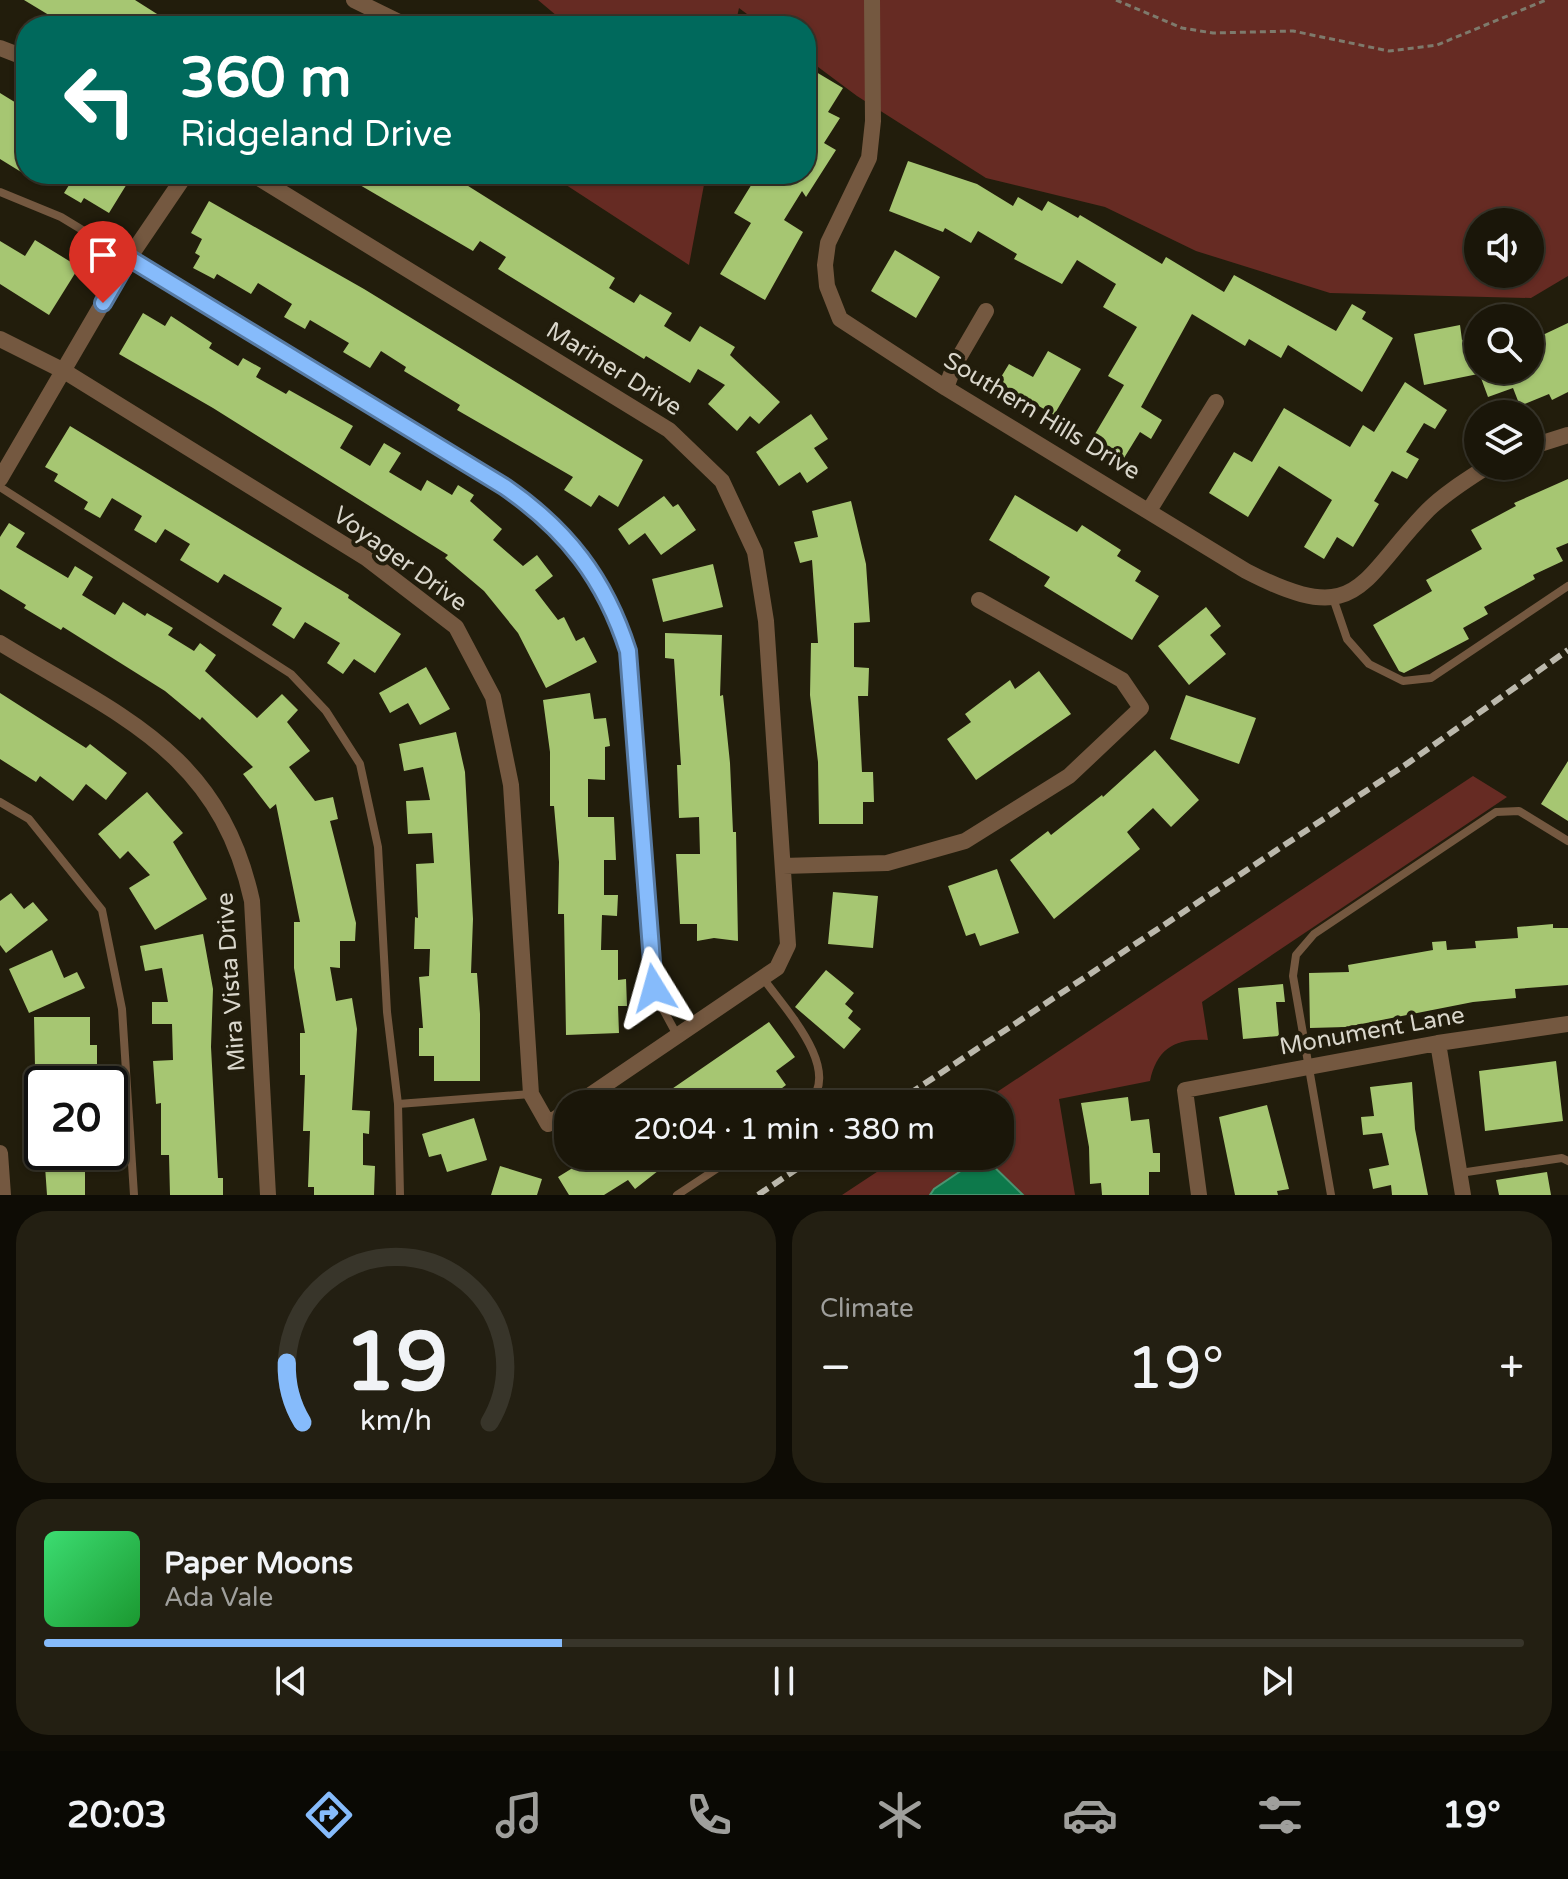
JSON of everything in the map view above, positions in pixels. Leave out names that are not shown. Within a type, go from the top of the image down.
[{"type":"street","points":[[354,0],[387,16]]},
{"type":"street","name":"Southern Hills Drive","points":[[872,0],[873,121],[869,158],[828,243],[825,265],[827,286],[840,319],[946,388],[1275,586],[1333,598]]},
{"type":"street","points":[[0,479],[129,258],[179,184]]},
{"type":"street","name":"Mariner Drive","points":[[268,184],[669,430],[722,481],[755,552],[766,621],[788,945],[777,968],[763,978]]},
{"type":"street","points":[[946,388],[954,366],[986,311]]},
{"type":"street","name":"Voyager Drive","points":[[0,339],[64,371],[366,558],[456,627],[493,697],[511,785],[531,1094],[548,1124],[554,1120]]},
{"type":"street","points":[[1150,509],[1216,402]]},
{"type":"street","points":[[1544,443],[1568,435]]},
{"type":"street","points":[[1333,598],[1362,587],[1429,510],[1469,480]]},
{"type":"street","points":[[783,866],[887,863],[965,841],[1069,776],[1141,708],[1122,680],[979,600]]},
{"type":"street","name":"Mira Vista Drive","points":[[0,643],[144,731],[186,766],[219,810],[242,856],[252,901],[268,1195]]},
{"type":"street","points":[[598,1090],[763,978]]},
{"type":"street","name":"Monument Lane","points":[[1199,1195],[1185,1090],[1438,1043],[1568,1024]]},
{"type":"street","points":[[1438,1043],[1463,1195]]},
{"type":"street","points":[[0,1153],[3,1195]]},
{"type":"lane","points":[[0,192],[61,217],[505,487],[552,523],[583,557],[611,601],[628,651],[651,972],[663,1012],[678,1036]]},
{"type":"lane","points":[[0,487],[291,674],[326,711],[360,764],[378,847],[387,1012],[398,1104],[400,1195]]},
{"type":"lane","points":[[1333,598],[1347,639],[1369,664],[1403,681],[1431,678],[1568,586]]},
{"type":"lane","points":[[0,802],[29,819],[102,910],[122,1009],[134,1195]]},
{"type":"lane","points":[[1331,1195],[1293,976],[1296,955],[1314,934],[1496,812],[1519,811],[1568,841]]},
{"type":"lane","points":[[763,978],[818,1058],[821,1080],[818,1090]]},
{"type":"lane","points":[[398,1104],[531,1094]]},
{"type":"lane","points":[[1460,1173],[1562,1158],[1568,1161]]},
{"type":"lane","points":[[677,1195],[715,1170]]},
{"type":"path","points":[[1116,0],[1182,28],[1213,33],[1293,31],[1389,51],[1410,51],[1437,45],[1546,0]]},
{"type":"shaded area","points":[[538,0],[1568,0],[1568,276],[1531,298],[1330,293],[1196,251],[1105,207],[986,178],[857,96],[816,65],[816,16],[750,16],[739,8],[737,16],[557,16]]},
{"type":"shaded area","points":[[565,184],[704,184],[689,265]]},
{"type":"shaded area","points":[[1473,776],[1507,797],[1202,1002],[1208,1040],[1186,1041],[1170,1047],[1158,1060],[1150,1081],[1059,1099],[1075,1195],[842,1195],[880,1170],[1014,1170],[1014,1090],[1000,1090]]},
{"type":"shaded area","points":[[962,1170],[997,1170],[1023,1195],[930,1195]]},
{"type":"building","points":[[24,0],[135,0],[160,16],[50,16]]},
{"type":"building","points":[[816,72],[843,88],[828,112],[840,118],[824,143],[836,150],[816,181]]},
{"type":"building","points":[[0,93],[16,103],[16,169],[0,159]]},
{"type":"building","points":[[908,161],[977,184],[1013,206],[1018,197],[1042,211],[1048,201],[1078,218],[1080,215],[1162,264],[1166,257],[1224,292],[1234,275],[1336,331],[1352,304],[1366,312],[1362,319],[1393,338],[1362,392],[1288,345],[1281,358],[1249,339],[1245,346],[1192,314],[1141,407],[1162,420],[1151,439],[1140,432],[1124,458],[1092,439],[1124,385],[1108,376],[1137,327],[1103,307],[1116,284],[1077,260],[1062,284],[1014,259],[1017,254],[978,231],[971,243],[945,228],[943,232],[889,211]]},
{"type":"building","points":[[70,184],[127,184],[109,213],[84,198],[81,203],[64,193]]},
{"type":"building","points":[[358,184],[465,184],[615,278],[609,288],[634,303],[640,294],[672,313],[664,326],[690,342],[700,326],[735,347],[730,355],[780,402],[759,424],[750,416],[737,431],[708,404],[725,385],[698,369],[690,383],[646,356],[644,359],[498,269],[506,257],[480,241],[473,251]]},
{"type":"building","points":[[752,184],[814,184],[806,197],[802,191],[784,220],[803,232],[765,300],[720,274],[751,223],[734,213]]},
{"type":"building","points":[[209,201],[364,289],[643,460],[618,507],[599,495],[591,507],[564,490],[573,477],[457,410],[460,405],[404,371],[406,367],[381,351],[370,368],[343,352],[349,343],[310,320],[305,329],[284,317],[292,304],[258,283],[251,294],[217,274],[214,279],[193,268],[200,256],[195,253],[202,239],[191,233]]},
{"type":"building","points":[[35,240],[79,267],[49,315],[0,284],[0,241],[25,256]]},
{"type":"building","points":[[895,250],[940,277],[916,318],[871,291]]},
{"type":"building","points":[[143,313],[165,326],[171,316],[212,343],[209,348],[238,366],[243,358],[261,368],[256,377],[286,394],[289,390],[353,426],[340,448],[370,466],[384,443],[401,453],[389,472],[421,491],[427,480],[452,495],[458,485],[474,495],[470,501],[502,529],[493,540],[523,566],[537,555],[553,576],[535,590],[558,620],[564,617],[576,641],[584,637],[597,662],[546,688],[518,633],[484,591],[445,558],[448,555],[213,408],[119,354]]},
{"type":"building","points":[[1568,323],[1568,392],[1552,400],[1549,394],[1534,400],[1518,400],[1513,388],[1488,397],[1483,384],[1544,384],[1544,334]]},
{"type":"building","points":[[1460,325],[1464,339],[1464,377],[1424,385],[1414,334]]},
{"type":"building","points":[[1048,351],[1081,369],[1054,415],[998,382],[1009,364],[1033,377]]},
{"type":"building","points":[[1405,382],[1447,410],[1435,429],[1424,423],[1406,452],[1419,459],[1407,479],[1392,471],[1374,501],[1379,504],[1353,547],[1337,537],[1324,559],[1304,547],[1332,500],[1279,466],[1248,517],[1209,493],[1234,452],[1252,462],[1284,408],[1350,447],[1363,425],[1374,432]]},
{"type":"building","points":[[811,414],[828,439],[814,448],[828,468],[807,483],[800,472],[779,486],[756,452]]},
{"type":"building","points":[[70,426],[349,595],[348,598],[401,634],[375,673],[354,659],[343,674],[327,663],[340,643],[305,622],[294,639],[272,625],[282,608],[224,574],[218,583],[180,560],[190,544],[165,529],[156,543],[134,530],[142,516],[112,498],[100,518],[84,509],[88,502],[54,481],[58,474],[45,467]]},
{"type":"building","points":[[1568,479],[1568,543],[1556,548],[1563,561],[1533,575],[1535,579],[1484,607],[1488,614],[1463,628],[1469,639],[1404,673],[1399,671],[1373,625],[1432,591],[1426,580],[1482,549],[1471,530],[1516,506],[1514,503]]},
{"type":"building","points":[[1015,495],[1077,532],[1082,525],[1121,550],[1117,556],[1141,571],[1135,581],[1159,596],[1132,640],[1044,586],[1050,577],[989,540]]},
{"type":"building","points":[[664,496],[673,507],[678,504],[696,530],[661,555],[645,533],[629,545],[618,529]]},
{"type":"building","points":[[851,501],[866,564],[870,622],[854,623],[854,667],[869,668],[868,696],[858,696],[862,772],[873,772],[874,802],[863,802],[863,824],[819,824],[818,762],[810,695],[811,643],[818,643],[812,560],[800,563],[794,542],[818,537],[812,511]]},
{"type":"building","points":[[9,523],[25,533],[16,547],[68,578],[75,566],[93,577],[82,595],[115,615],[123,602],[173,628],[168,635],[194,651],[200,643],[216,655],[205,671],[257,718],[282,694],[298,710],[287,722],[310,751],[289,767],[315,801],[333,797],[338,819],[330,821],[356,923],[355,941],[340,941],[340,968],[330,967],[336,1001],[352,998],[357,1029],[352,1110],[370,1111],[369,1134],[363,1133],[363,1165],[375,1166],[374,1195],[314,1195],[314,1187],[308,1187],[310,1131],[303,1131],[305,1075],[300,1075],[300,1033],[305,1033],[294,968],[294,922],[300,922],[276,804],[270,809],[243,774],[253,767],[202,717],[200,720],[165,691],[63,627],[61,630],[24,608],[26,605],[0,589],[0,537]]},
{"type":"building","points":[[713,564],[723,607],[663,622],[652,579]]},
{"type":"building","points":[[1206,607],[1221,626],[1210,635],[1226,654],[1189,685],[1158,646]]},
{"type":"building","points":[[665,633],[722,635],[720,696],[723,695],[733,832],[736,832],[738,941],[714,938],[697,941],[697,924],[680,924],[676,854],[700,854],[699,817],[679,818],[677,765],[681,765],[674,659],[665,658]]},
{"type":"building","points":[[426,667],[450,709],[420,725],[408,703],[390,713],[379,693]]},
{"type":"building","points":[[1039,671],[1071,714],[976,780],[947,739],[971,722],[965,714],[1010,680],[1015,689]]},
{"type":"building","points":[[0,693],[86,748],[90,744],[127,773],[106,800],[86,784],[73,801],[40,776],[36,782],[0,759]]},
{"type":"building","points":[[590,693],[594,719],[606,718],[610,746],[605,747],[605,780],[588,779],[588,817],[614,817],[616,860],[604,860],[604,895],[618,895],[617,916],[602,915],[601,950],[618,950],[618,980],[626,979],[627,1006],[618,1006],[619,1033],[566,1035],[564,914],[558,914],[559,862],[554,806],[550,806],[550,752],[543,700]]},
{"type":"building","points":[[1186,695],[1256,718],[1239,764],[1170,739]]},
{"type":"building","points":[[456,732],[465,772],[473,919],[471,973],[477,973],[480,1081],[434,1081],[434,1056],[419,1056],[419,1028],[423,1028],[419,977],[429,976],[430,949],[414,949],[415,917],[418,918],[416,864],[434,863],[432,833],[408,834],[406,801],[430,800],[423,767],[404,771],[399,744]]},
{"type":"building","points":[[1155,750],[1199,800],[1171,827],[1153,808],[1127,832],[1140,849],[1054,919],[1010,860],[1048,831],[1051,835],[1103,797]]},
{"type":"building","points":[[1568,761],[1568,821],[1541,804]]},
{"type":"building","points":[[147,792],[183,833],[173,842],[207,899],[155,930],[129,888],[150,875],[128,851],[120,859],[98,834]]},
{"type":"building","points":[[997,869],[1019,933],[980,946],[975,933],[966,936],[948,886]]},
{"type":"building","points":[[833,892],[878,896],[873,948],[828,944]]},
{"type":"building","points":[[11,893],[24,909],[33,902],[48,920],[6,953],[0,945],[0,901]]},
{"type":"building","points":[[1553,924],[1553,928],[1568,928],[1568,985],[1515,989],[1516,998],[1473,1002],[1346,1027],[1310,1028],[1309,973],[1349,972],[1348,965],[1433,950],[1432,942],[1446,941],[1447,950],[1476,948],[1475,941],[1518,938],[1517,927]]},
{"type":"building","points":[[203,934],[213,989],[211,1047],[218,1178],[223,1178],[223,1195],[170,1195],[169,1155],[161,1155],[161,1103],[156,1104],[153,1061],[173,1060],[172,1024],[152,1024],[152,1002],[168,1002],[162,968],[145,971],[140,946]]},
{"type":"building","points":[[52,950],[64,978],[77,972],[85,988],[29,1013],[9,969]]},
{"type":"building","points":[[826,970],[854,993],[845,1004],[853,1011],[848,1018],[861,1029],[844,1049],[795,1007]]},
{"type":"building","points":[[1283,984],[1285,1002],[1276,1002],[1279,1036],[1243,1039],[1238,988]]},
{"type":"building","points":[[34,1017],[90,1017],[90,1045],[97,1045],[97,1066],[35,1066]]},
{"type":"building","points":[[769,1022],[795,1057],[776,1071],[786,1085],[779,1090],[670,1090]]},
{"type":"building","points":[[1556,1061],[1563,1121],[1485,1131],[1479,1071]]},
{"type":"building","points":[[1412,1082],[1415,1129],[1428,1195],[1392,1195],[1391,1185],[1373,1189],[1369,1169],[1389,1165],[1382,1133],[1363,1135],[1361,1117],[1374,1116],[1370,1087]]},
{"type":"building","points":[[1128,1097],[1131,1121],[1149,1119],[1153,1153],[1160,1153],[1160,1172],[1149,1172],[1149,1195],[1102,1195],[1101,1183],[1090,1184],[1089,1147],[1081,1103]]},
{"type":"building","points":[[1267,1105],[1289,1189],[1277,1191],[1278,1195],[1235,1195],[1219,1117]]},
{"type":"building","points":[[474,1118],[487,1160],[447,1172],[441,1154],[429,1157],[422,1134]]},
{"type":"building","points":[[500,1166],[542,1179],[537,1195],[491,1195]]},
{"type":"building","points":[[45,1170],[85,1170],[85,1195],[47,1195]]},
{"type":"building","points":[[569,1170],[659,1170],[635,1189],[628,1180],[604,1195],[569,1195],[558,1177]]},
{"type":"building","points":[[1547,1172],[1551,1195],[1499,1195],[1496,1180]]},
{"type":"railway","points":[[915,1090],[1408,763],[1568,650]]},
{"type":"railway","points":[[758,1195],[795,1170]]},
{"type":"route","points":[[103,303],[129,258],[505,487],[570,540],[611,601],[628,651],[654,988]]}]
